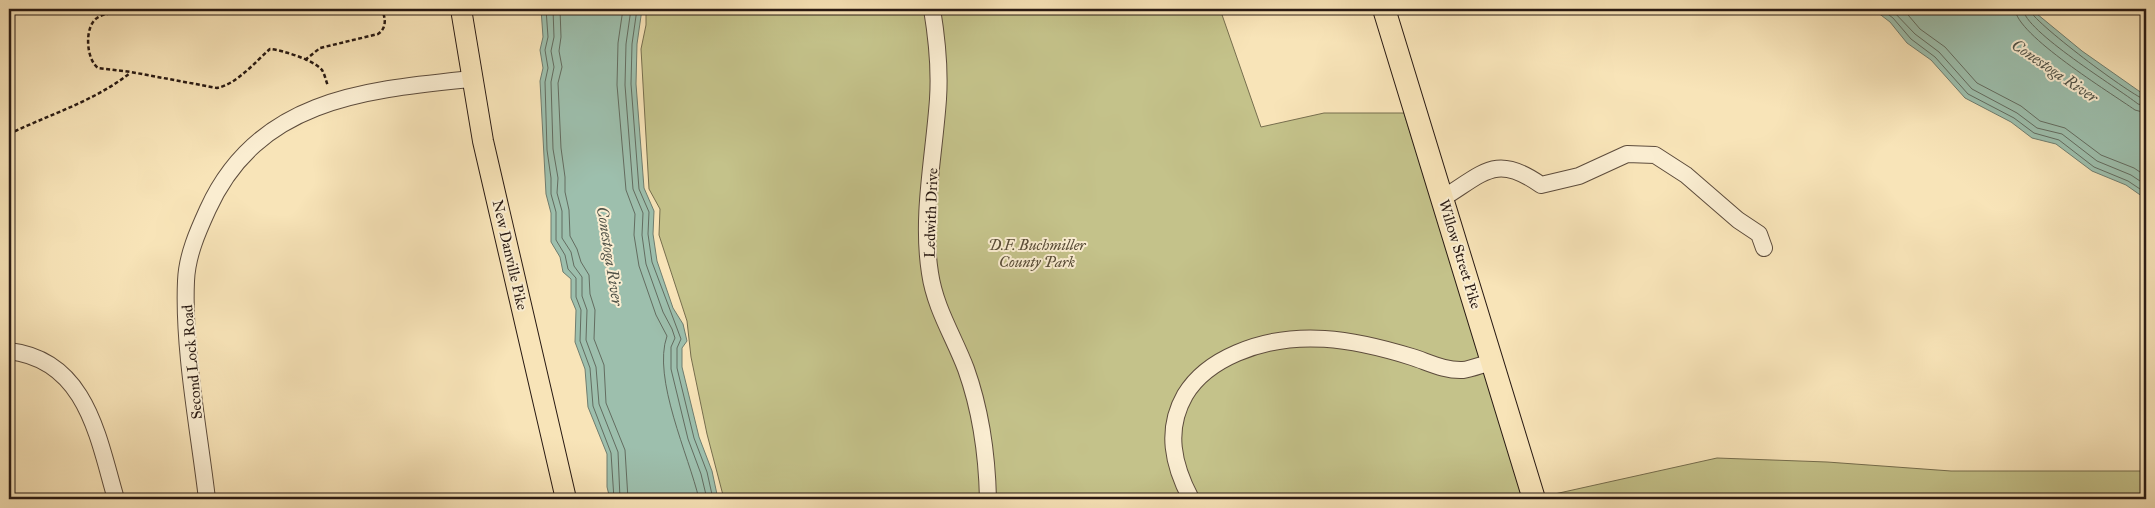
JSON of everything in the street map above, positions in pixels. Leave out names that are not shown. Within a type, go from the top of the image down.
[{"type":"highway","name":"Willow Street Pike","points":[[1384,9],[1534,499]]},
{"type":"main road","name":"New Danville Pike","points":[[461,9],[471,79],[483,142],[566,499]]},
{"type":"street","name":"Ledwith Drive","points":[[932,9],[938,78],[928,216],[928,261],[939,309],[965,367],[976,400],[986,458],[988,499]]},
{"type":"street","name":"Second Lock Road","points":[[207,499],[186,318],[186,278],[195,238],[226,173],[249,147],[279,126],[311,109],[347,96],[413,85],[471,79]]},
{"type":"street","points":[[1443,198],[1488,170],[1504,167],[1525,174],[1541,185],[1579,176],[1627,154],[1640,153],[1654,156],[1686,175],[1738,220],[1759,234],[1764,248]]},
{"type":"street","points":[[1191,499],[1174,463],[1172,433],[1179,407],[1192,385],[1206,371],[1224,359],[1253,346],[1283,339],[1311,337],[1352,342],[1412,357],[1439,367],[1463,370],[1492,362]]},
{"type":"street","points":[[9,352],[24,354],[47,364],[62,376],[81,396],[91,417],[116,499]]},
{"type":"path","points":[[123,9],[114,14],[97,18],[93,22],[89,52],[93,65],[98,68],[131,72],[217,88],[238,77],[270,49],[316,65],[322,71],[328,86]]},
{"type":"path","points":[[305,60],[320,48],[378,34],[385,25],[381,9]]},
{"type":"path","points":[[9,134],[111,86],[131,72]]},
{"type":"green space","name":"D.F. Buchmiller County Park","points":[[646,9],[1220,9],[1261,127],[1324,113],[1404,113],[1497,405],[1524,499],[724,499],[707,434],[691,357],[687,321],[659,235],[660,209],[649,189],[641,49],[646,25]]},
{"type":"green space","points":[[1717,458],[1827,462],[1951,471],[2146,471],[2146,499],[1551,499],[1550,495]]},
{"type":"water","name":"Conestoga River","points":[[541,9],[642,9],[637,44],[636,84],[644,188],[654,211],[653,234],[657,261],[673,308],[683,324],[687,341],[682,348],[682,367],[699,437],[712,471],[718,499],[610,499],[607,487],[607,454],[588,407],[585,369],[575,342],[576,310],[571,298],[571,279],[563,272],[560,257],[551,242],[551,213],[546,194],[540,81],[543,68],[540,50],[543,37]]},
{"type":"water","name":"Conestoga River","points":[[1873,9],[2031,9],[2082,51],[2146,96],[2146,199],[2126,185],[2092,171],[2056,144],[2032,138],[2011,122],[1965,98],[1931,60],[1907,43],[1890,22]]}]
